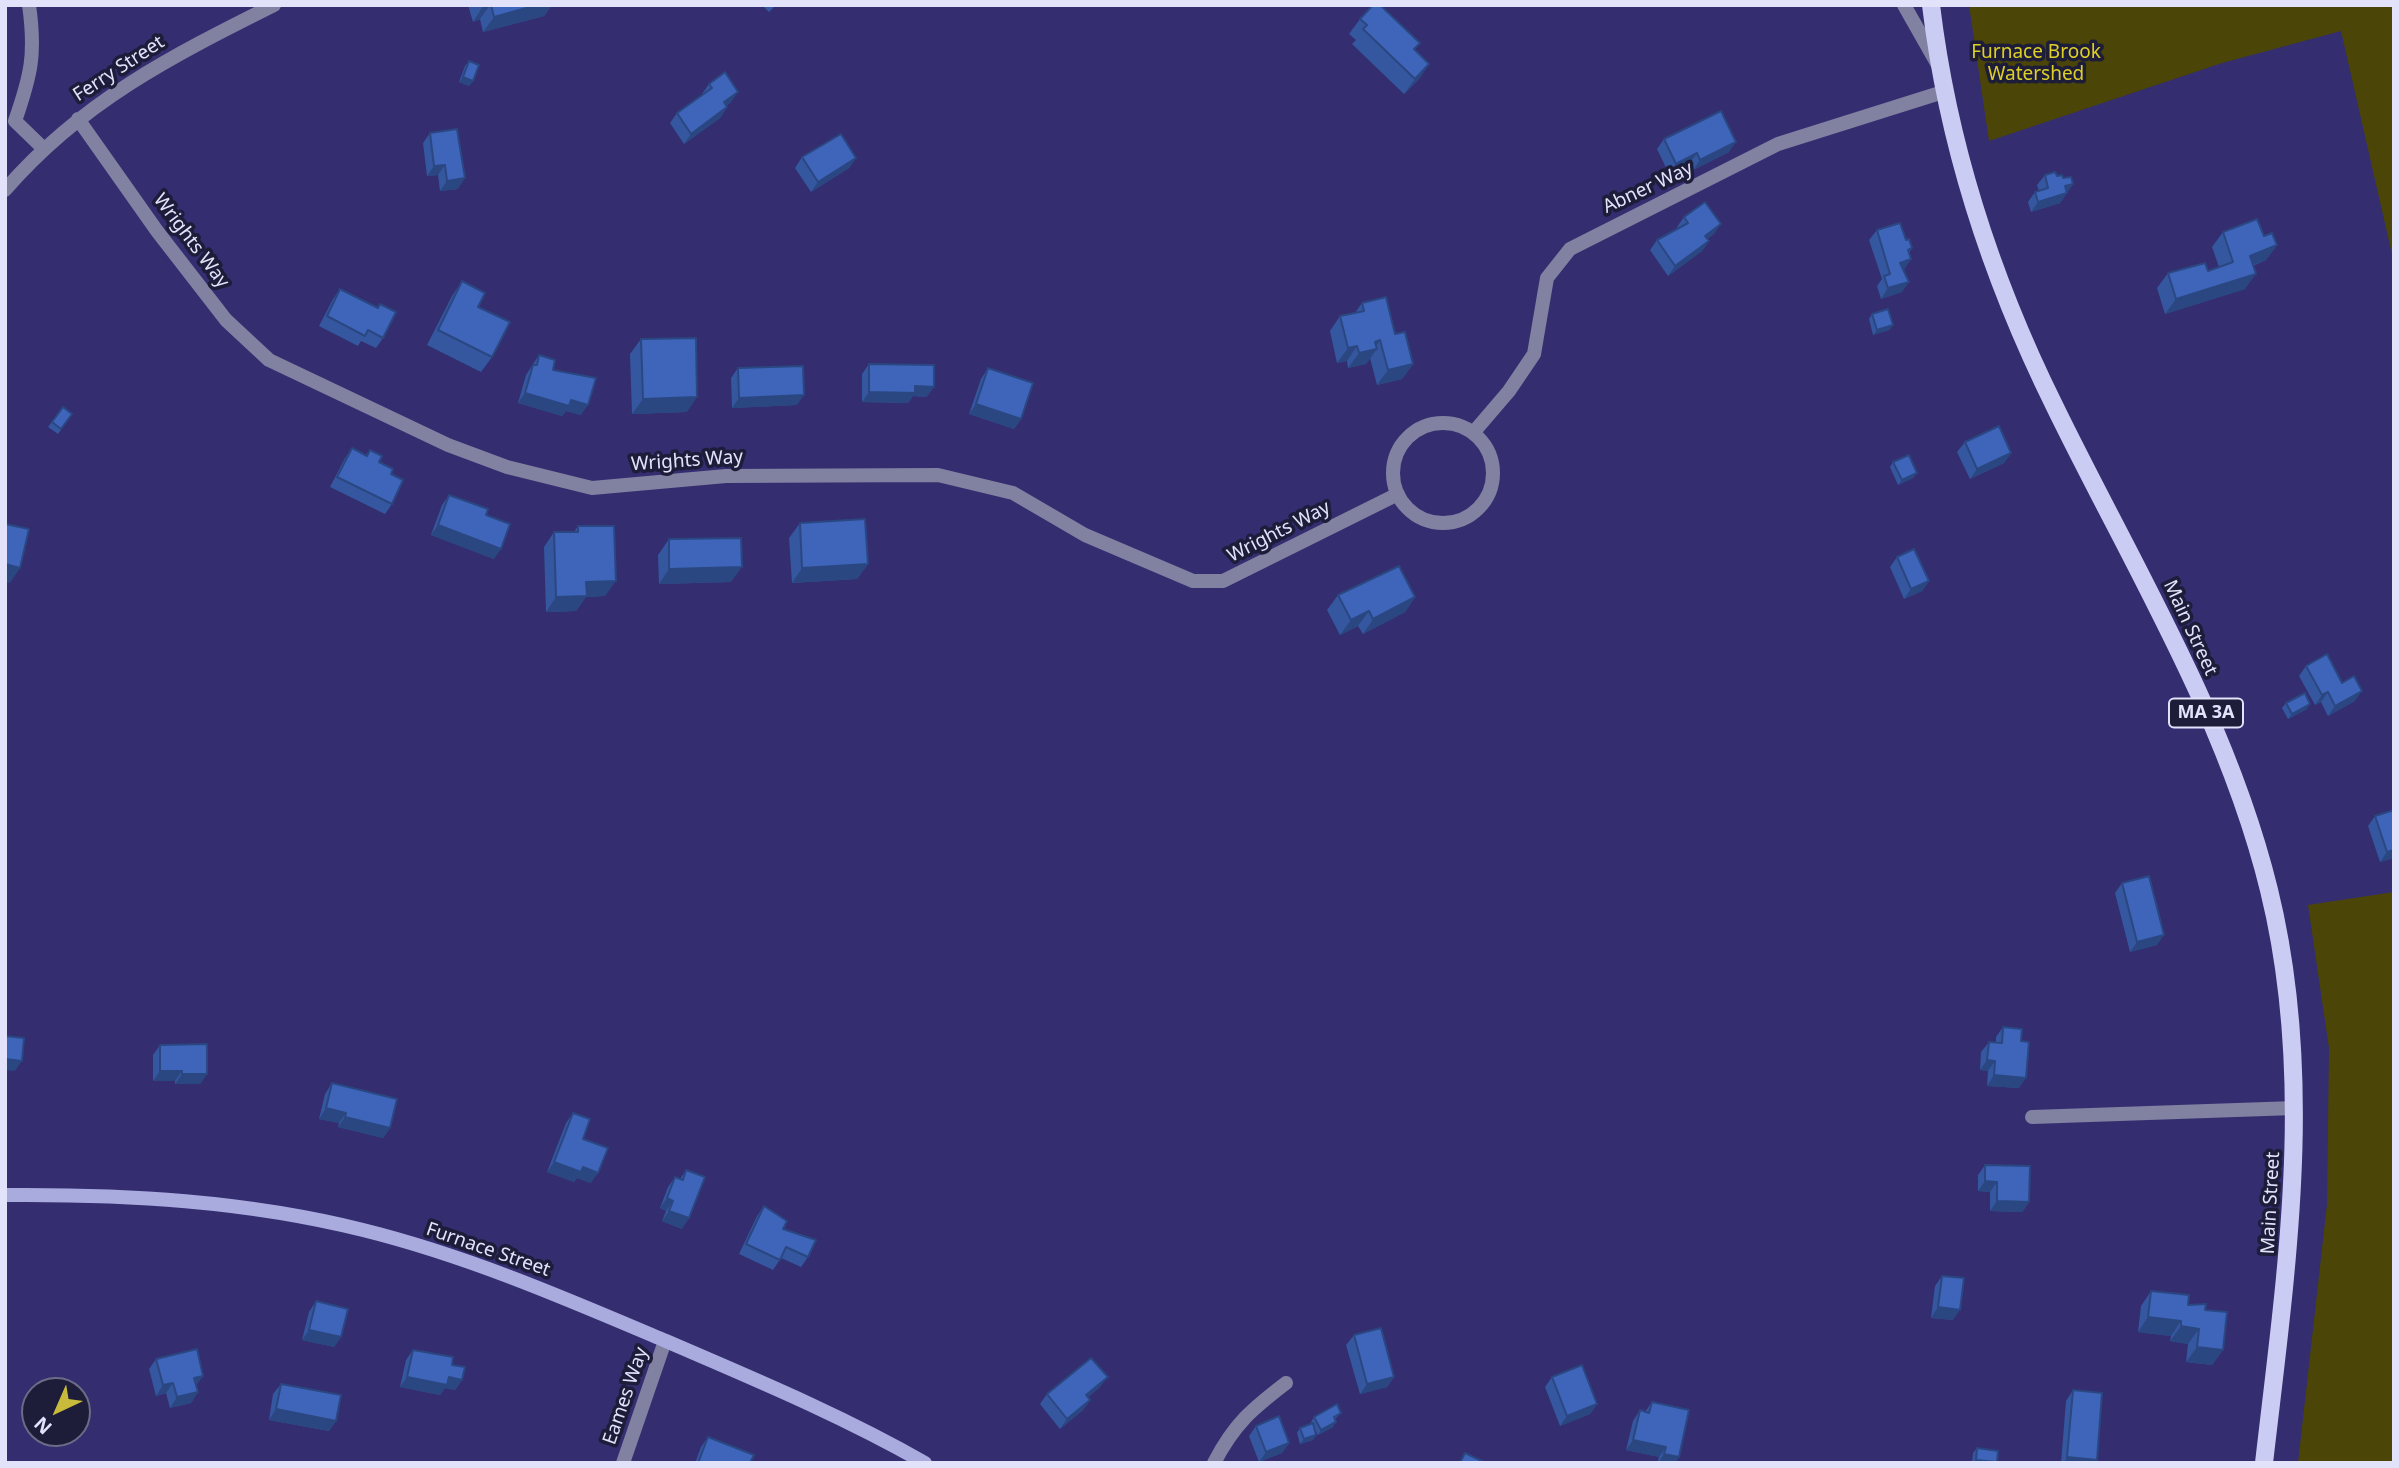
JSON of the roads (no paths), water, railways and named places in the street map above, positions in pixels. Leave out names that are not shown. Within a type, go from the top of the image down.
[{"type":"main road","name":"Main Street","points":[[1931,5],[1943,92],[1968,189],[2012,311],[2054,406],[2164,621],[2238,789],[2265,875],[2280,938],[2288,990],[2295,1108],[2289,1255],[2264,1463]]},
{"type":"main road","name":"Furnace Street","points":[[5,1195],[173,1201],[321,1220],[398,1239],[488,1268],[665,1341],[805,1401],[925,1463]]},
{"type":"street","points":[[29,5],[33,30],[32,73],[15,121],[44,149]]},
{"type":"street","name":"Ferry Street","points":[[5,191],[44,149],[78,119],[153,67],[274,5]]},
{"type":"street","points":[[1904,5],[1940,68]]},
{"type":"street","name":"Abner Way","points":[[1473,433],[1509,391],[1534,354],[1547,278],[1570,249],[1778,144],[1943,92]]},
{"type":"street","name":"Wrights Way","points":[[78,119],[157,231],[226,320],[269,360],[448,445],[507,467],[592,488],[726,475],[938,475],[1013,492],[1085,535],[1193,581],[1223,581],[1398,494]]},
{"type":"street","points":[[1435,424],[1461,426],[1473,433],[1489,453],[1493,478],[1484,503],[1475,512],[1452,523],[1426,521],[1405,505],[1398,494],[1394,482],[1396,456],[1412,435],[1435,424]]},
{"type":"street","points":[[2032,1117],[2295,1108]]},
{"type":"street","name":"Eames Way","points":[[623,1463],[665,1341]]},
{"type":"street","points":[[1214,1463],[1228,1436],[1245,1415],[1286,1383]]},
{"type":"park label","name":"Furnace Brook Watershed","points":[[2036,64]]}]
